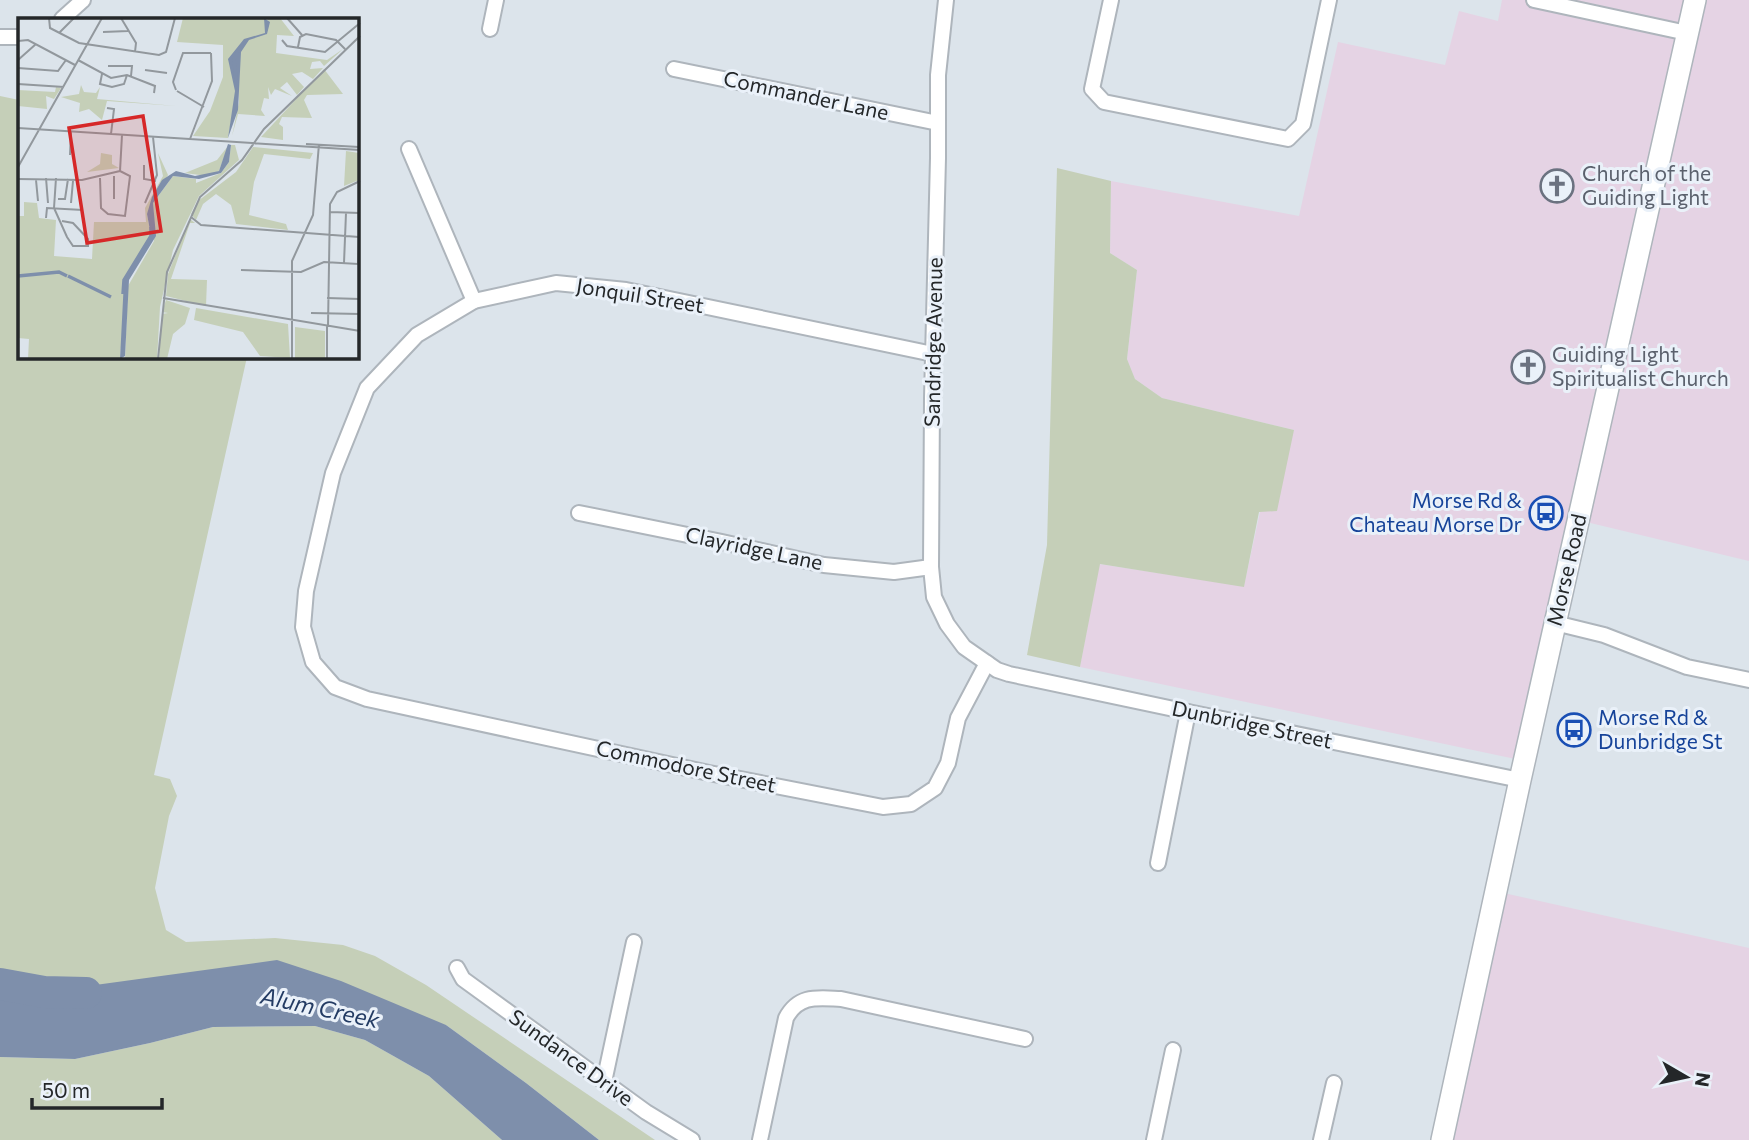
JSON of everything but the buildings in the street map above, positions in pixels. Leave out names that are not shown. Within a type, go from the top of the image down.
[{"type":"main road","name":"Morse Road","points":[[1442,1140],[1695,0]]},
{"type":"street","points":[[63,18],[83,0]]},
{"type":"street","points":[[490,29],[496,0]]},
{"type":"street","name":"Sandridge Avenue","points":[[946,0],[938,75],[931,567],[934,597],[947,624],[964,647],[987,663]]},
{"type":"street","points":[[1111,0],[1092,89],[1104,102],[1289,139],[1303,124],[1329,0]]},
{"type":"street","points":[[1534,0],[1687,33]]},
{"type":"street","points":[[0,37],[18,37]]},
{"type":"street","name":"Commander Lane","points":[[674,69],[938,123]]},
{"type":"street","points":[[409,149],[474,301]]},
{"type":"street","name":"Jonquil Street","points":[[313,662],[303,627],[306,591],[333,473],[367,388],[417,335],[474,301],[556,283],[626,290],[933,354]]},
{"type":"street","name":"Clayridge Lane","points":[[579,513],[824,565],[894,572],[931,567]]},
{"type":"street","points":[[1555,623],[1604,635],[1687,667],[1749,680]]},
{"type":"street","name":"Commodore Street","points":[[313,662],[335,687],[367,699],[709,773],[883,807],[911,804],[935,788],[948,764],[958,718],[987,663]]},
{"type":"street","name":"Dunbridge Street","points":[[987,663],[1009,674],[1520,780]]},
{"type":"street","points":[[1158,863],[1188,712]]},
{"type":"street","points":[[604,1083],[634,942]]},
{"type":"street","name":"Sundance Drive","points":[[457,968],[463,979],[604,1083],[692,1140]]},
{"type":"street","points":[[760,1140],[786,1018],[791,1008],[810,998],[841,999],[1025,1039]]},
{"type":"street","points":[[1154,1140],[1173,1050]]},
{"type":"street","points":[[1321,1140],[1334,1083]]},
{"type":"shaded area","points":[[1502,0],[1749,0],[1749,561],[1582,521],[1530,762],[1080,667],[1099,564],[1244,586],[1260,512],[1294,430],[1162,398],[1135,379],[1127,359],[1137,270],[1110,253],[1111,181],[1299,216],[1338,42],[1445,65],[1459,11],[1498,21]]},
{"type":"shaded area","points":[[1499,892],[1749,948],[1749,1140],[1443,1140]]},
{"type":"green space","points":[[0,96],[18,100],[18,359],[247,359],[154,775],[170,779],[177,796],[169,816],[155,888],[166,930],[186,942],[275,938],[343,945],[375,956],[426,985],[655,1140],[599,1140],[446,1025],[44,992],[0,984]]},
{"type":"green space","points":[[1057,168],[1111,181],[1110,253],[1137,270],[1127,359],[1135,379],[1162,398],[1294,430],[1277,511],[1259,512],[1244,587],[1100,564],[1080,667],[1027,655],[1047,545]]},
{"type":"green space","points":[[315,1026],[365,1040],[429,1076],[502,1140],[0,1140],[0,1057],[75,1059],[213,1027]]},
{"type":"water","points":[[277,960],[341,981],[446,1025],[599,1140],[502,1140],[429,1076],[365,1040],[315,1026],[213,1027],[75,1059],[0,1057],[0,984],[44,992]]},
{"type":"waterway","name":"Alum Creek","points":[[0,984],[44,992],[86,993]]},
{"type":"place","name":"Church of the Guiding Light","points":[[1557,186]]},
{"type":"place","name":"Guiding Light Spiritualist Church","points":[[1528,367]]},
{"type":"place","name":"Morse Rd & Chateau Morse Dr","points":[[1546,513]]},
{"type":"place","name":"Morse Rd & Dunbridge St","points":[[1574,730]]}]
